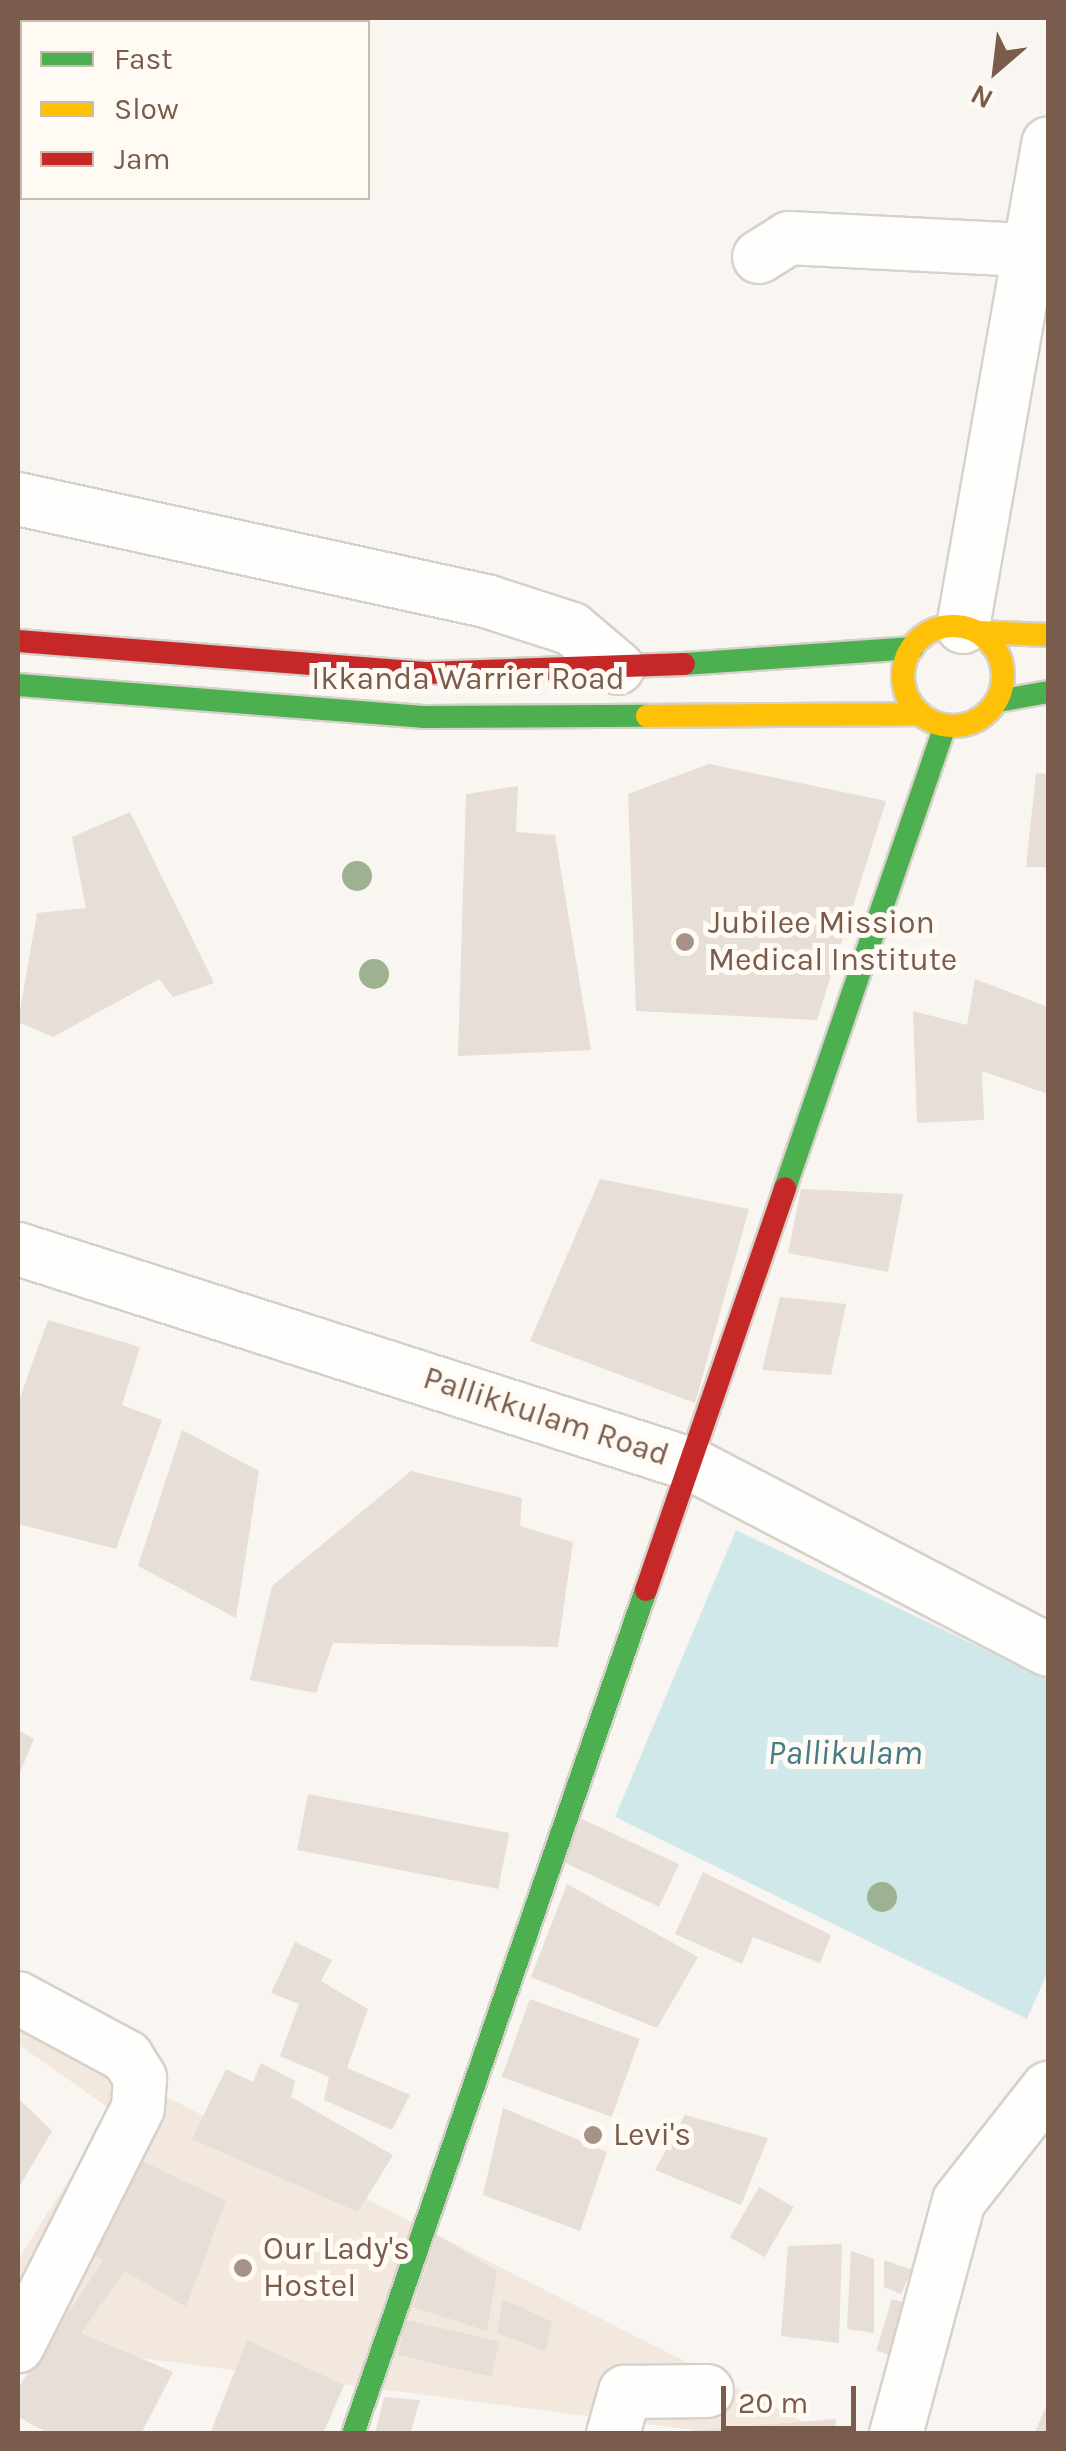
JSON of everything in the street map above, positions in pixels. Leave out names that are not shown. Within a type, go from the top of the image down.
[{"type":"main road","points":[[1048,635],[934,630],[912,648],[905,689],[919,714],[945,726],[975,722],[998,700],[1048,692]]},
{"type":"main road","points":[[970,630],[999,655],[998,700]]},
{"type":"main road","name":"Ikkanda Warrier Road","points":[[18,641],[426,673],[618,668],[912,648]]},
{"type":"main road","name":"Ikkanda Warrier Road","points":[[18,685],[422,717],[919,714]]},
{"type":"main road","points":[[353,2434],[526,1917],[694,1465],[945,726]]},
{"type":"street","points":[[970,630],[1048,143]]},
{"type":"street","points":[[759,257],[789,238],[1030,250]]},
{"type":"street","points":[[18,498],[486,602],[572,629],[618,668]]},
{"type":"street","name":"Pallikkulam Road","points":[[18,1249],[694,1465],[1048,1650]]},
{"type":"street","points":[[18,1998],[128,2056],[140,2078],[138,2108],[18,2346]]},
{"type":"street","points":[[896,2434],[959,2201],[1048,2088]]},
{"type":"street","points":[[613,2434],[625,2392],[708,2391]]},
{"type":"shaded area","points":[[18,2021],[825,2433],[717,2433],[18,2342],[18,2259],[113,2111],[18,2044]]},
{"type":"water","name":"Pallikulam","points":[[736,1530],[1048,1680],[1048,1971],[1027,2019],[615,1817]]},
{"type":"building","points":[[709,764],[886,801],[817,1020],[636,1011],[628,794]]},
{"type":"building","points":[[1036,773],[1048,774],[1048,867],[1026,867]]},
{"type":"building","points":[[518,786],[516,832],[555,835],[591,1050],[458,1056],[466,794]]},
{"type":"building","points":[[130,812],[214,983],[173,997],[159,979],[53,1037],[18,1022],[37,913],[86,908],[72,837]]},
{"type":"building","points":[[975,979],[1048,1007],[1048,1094],[982,1071],[984,1120],[917,1123],[913,1011],[967,1025]]},
{"type":"building","points":[[600,1179],[749,1209],[695,1403],[530,1341]]},
{"type":"building","points":[[801,1189],[903,1194],[888,1272],[788,1253]]},
{"type":"building","points":[[780,1297],[846,1304],[831,1375],[762,1370]]},
{"type":"building","points":[[48,1320],[140,1347],[122,1405],[162,1420],[116,1549],[18,1524],[18,1403]]},
{"type":"building","points":[[182,1430],[259,1471],[236,1618],[138,1566]]},
{"type":"building","points":[[411,1471],[522,1498],[520,1526],[573,1542],[558,1647],[333,1643],[316,1693],[250,1680],[272,1586]]},
{"type":"building","points":[[18,1730],[34,1739],[18,1777]]},
{"type":"building","points":[[308,1794],[509,1833],[498,1889],[297,1850]]},
{"type":"building","points":[[582,1819],[679,1864],[659,1907],[562,1862]]},
{"type":"building","points":[[703,1872],[831,1935],[820,1963],[753,1937],[742,1964],[675,1934]]},
{"type":"building","points":[[567,1884],[698,1957],[657,2028],[531,1977]]},
{"type":"building","points":[[295,1942],[332,1960],[321,1981],[368,2009],[347,2068],[410,2095],[392,2130],[324,2100],[329,2077],[280,2056],[299,2004],[271,1993]]},
{"type":"building","points":[[530,1999],[640,2039],[612,2117],[502,2077]]},
{"type":"building","points":[[261,2063],[295,2081],[291,2097],[393,2155],[358,2212],[192,2139],[226,2069],[253,2082]]},
{"type":"building","points":[[18,2098],[52,2131],[18,2189]]},
{"type":"building","points":[[503,2108],[607,2152],[580,2231],[483,2195]]},
{"type":"building","points":[[685,2115],[768,2138],[741,2205],[655,2170]]},
{"type":"building","points":[[133,2157],[226,2201],[186,2307],[125,2271],[81,2333],[173,2372],[141,2434],[50,2434],[18,2417],[18,2388],[103,2261],[84,2248]]},
{"type":"building","points":[[759,2187],[794,2207],[765,2257],[730,2237]]},
{"type":"building","points":[[437,2235],[497,2271],[487,2331],[413,2307]]},
{"type":"building","points":[[842,2244],[839,2343],[781,2336],[788,2246]]},
{"type":"building","points":[[851,2251],[874,2259],[874,2333],[847,2329]]},
{"type":"building","points":[[884,2260],[912,2270],[901,2294],[884,2287]]},
{"type":"building","points":[[503,2299],[552,2322],[545,2351],[497,2333]]},
{"type":"building","points":[[892,2299],[905,2303],[890,2355],[876,2351]]},
{"type":"building","points":[[406,2320],[500,2342],[491,2377],[398,2355]]},
{"type":"building","points":[[247,2340],[344,2385],[323,2434],[210,2434]]},
{"type":"building","points":[[384,2397],[420,2400],[410,2434],[375,2434]]},
{"type":"building","points":[[1048,2402],[1048,2434],[1034,2434]]},
{"type":"building","points":[[836,2419],[834,2434],[688,2434],[688,2431]]},
{"type":"traffic: fast","points":[[684,664],[912,648]]},
{"type":"traffic: fast","points":[[18,685],[423,717],[647,716]]},
{"type":"traffic: fast","points":[[998,701],[1048,692]]},
{"type":"traffic: fast","points":[[785,1188],[945,726]]},
{"type":"traffic: fast","points":[[353,2434],[646,1590]]},
{"type":"traffic: slow","points":[[953,626],[981,634],[995,648],[1003,676],[995,704],[981,718],[953,726],[925,718],[911,704],[903,676],[911,648],[925,634],[953,626]]},
{"type":"traffic: slow","points":[[978,632],[1048,635]]},
{"type":"traffic: slow","points":[[647,716],[919,714]]},
{"type":"traffic: jam","points":[[18,641],[426,673],[684,664]]},
{"type":"traffic: jam","points":[[646,1590],[785,1188]]},
{"type":"place","name":"Jubilee Mission Medical Institute","points":[[685,942]]},
{"type":"place","name":"Levi's","points":[[593,2135]]},
{"type":"place","name":"Our Lady's Hostel","points":[[243,2268]]}]
